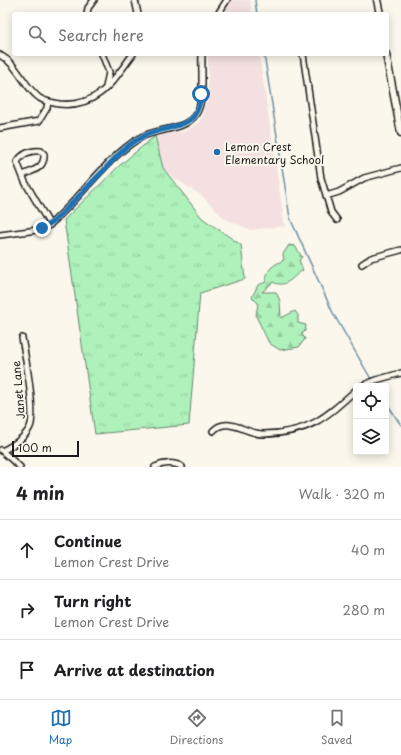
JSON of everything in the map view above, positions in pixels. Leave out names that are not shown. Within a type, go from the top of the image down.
[{"type":"main road","points":[[377,0],[380,12]]},
{"type":"main road","points":[[386,56],[393,99],[401,133]]},
{"type":"street","points":[[87,12],[88,8],[94,0]]},
{"type":"street","points":[[135,0],[138,12]]},
{"type":"street","points":[[219,12],[227,0]]},
{"type":"street","points":[[0,56],[15,67],[36,96],[48,102],[80,104],[100,93],[115,80],[132,56]]},
{"type":"street","points":[[103,56],[109,72],[106,88]]},
{"type":"street","points":[[0,236],[38,230],[50,225],[118,156],[137,139],[151,133],[182,125],[194,116],[200,101],[202,56]]},
{"type":"street","points":[[303,56],[321,178],[331,212],[337,220]]},
{"type":"street","points":[[393,99],[401,98]]},
{"type":"street","points":[[0,128],[39,121],[47,108],[48,102]]},
{"type":"street","points":[[23,175],[38,169],[42,165],[44,154],[41,151],[28,152],[22,155],[17,162],[25,182],[50,225]]},
{"type":"street","points":[[326,196],[339,192],[364,178],[401,168]]},
{"type":"street","points":[[362,264],[370,258],[401,250]]},
{"type":"street","name":"Janet Lane","points":[[1,450],[13,445],[27,432],[33,419],[22,338]]},
{"type":"street","points":[[369,383],[401,373]]},
{"type":"street","points":[[213,431],[218,427],[229,424],[249,432],[262,434],[286,432],[308,427],[330,414],[353,393]]},
{"type":"street","points":[[1,450],[20,467]]},
{"type":"street","points":[[155,467],[164,464],[176,464],[182,467]]},
{"type":"shaded area","points":[[232,0],[250,0],[252,12],[225,12]]},
{"type":"shaded area","name":"Lemon Crest Elementary School","points":[[208,56],[259,56],[285,226],[251,230],[225,219],[201,195],[174,178],[163,168],[155,136],[186,131],[198,123],[203,116],[205,100],[208,102]]},
{"type":"green space","points":[[155,136],[163,168],[202,218],[241,245],[245,279],[200,293],[189,425],[95,434],[64,220],[120,165]]},
{"type":"green space","points":[[289,245],[295,246],[302,257],[299,260],[303,270],[285,283],[278,284],[273,282],[262,292],[276,292],[280,301],[281,318],[295,311],[298,315],[298,323],[306,325],[305,331],[302,334],[305,339],[299,347],[280,350],[269,343],[256,316],[258,303],[252,297],[258,285],[266,282],[267,274],[271,268],[284,260],[283,254]]},
{"type":"waterway","points":[[255,0],[257,12]]},
{"type":"waterway","points":[[264,56],[290,218],[333,313],[371,379]]},
{"type":"waterway","points":[[389,407],[401,425]]},
{"type":"place","name":"Lemon Crest Elementary School","points":[[217,152]]},
{"type":"route","points":[[42,228],[48,226],[54,221],[118,156],[137,139],[156,131],[185,124],[192,119],[200,106],[201,94]]}]
